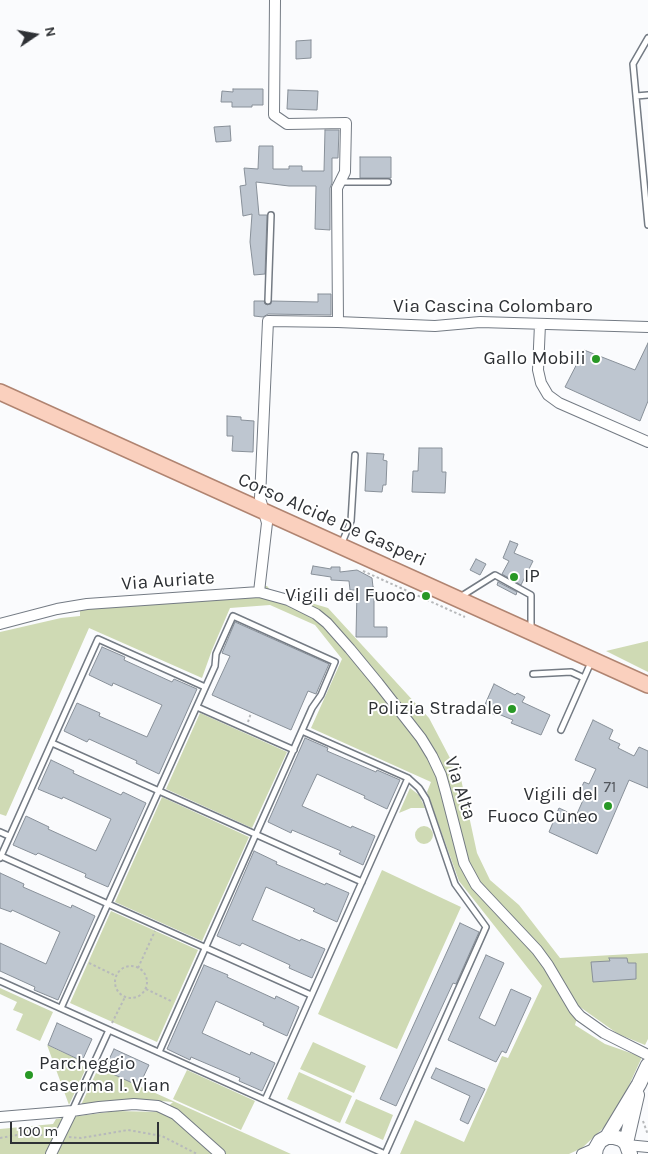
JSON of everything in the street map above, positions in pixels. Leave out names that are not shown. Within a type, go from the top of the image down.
[{"type":"main road","name":"Corso Alcide De Gasperi","points":[[0,392],[648,685]]},
{"type":"street","points":[[275,0],[274,115],[287,124],[346,123],[345,172],[337,188],[338,322]]},
{"type":"street","name":"Via Cascina Colombaro","points":[[264,512],[260,498],[268,319],[435,326],[480,322],[648,327]]},
{"type":"street","points":[[540,324],[538,370],[541,383],[548,395],[559,403],[648,442]]},
{"type":"street","points":[[259,592],[267,523],[264,512]]},
{"type":"street","name":"Via Auriate","points":[[0,624],[80,604],[259,592]]},
{"type":"street","name":"Via Alta","points":[[259,592],[288,600],[306,608],[327,623],[350,649],[415,730],[432,756],[441,775],[464,864],[476,885],[537,950],[580,1016],[604,1033],[648,1055]]},
{"type":"street","points":[[582,1154],[595,1151],[600,1141],[607,1137],[639,1084],[648,1065]]},
{"type":"street","points":[[628,1147],[639,1084]]},
{"type":"street","points":[[0,1117],[134,1104],[158,1106],[175,1114],[220,1154]]},
{"type":"street","points":[[51,1154],[72,1111]]},
{"type":"street","points":[[607,1137],[621,1139],[628,1147],[648,1147]]},
{"type":"lane","points":[[648,38],[633,64],[648,225]]},
{"type":"lane","points":[[636,96],[648,95]]},
{"type":"lane","points":[[340,182],[388,182]]},
{"type":"lane","points":[[268,301],[271,215]]},
{"type":"lane","points":[[341,546],[351,521],[355,456]]},
{"type":"lane","points":[[457,599],[495,575],[531,595],[532,633]]},
{"type":"lane","points":[[61,1008],[215,666],[216,654],[233,616],[336,662],[321,695],[312,708],[159,1052]]},
{"type":"lane","points":[[205,687],[98,639],[0,857],[311,995]]},
{"type":"lane","points":[[561,730],[592,660]]},
{"type":"lane","points":[[533,674],[571,672],[584,678]]},
{"type":"lane","points":[[197,707],[294,750]]},
{"type":"lane","points":[[0,981],[385,1154],[486,927],[455,884],[426,799],[419,788],[408,778],[302,731]]},
{"type":"lane","points":[[52,743],[362,882]]},
{"type":"lane","points":[[264,1100],[408,778]]},
{"type":"lane","points":[[0,832],[10,836]]},
{"type":"lane","points":[[72,1111],[109,1030]]},
{"type":"path","points":[[138,968],[157,926]]},
{"type":"path","points":[[82,960],[116,976]]},
{"type":"path","points":[[125,967],[138,968],[146,977],[146,989],[138,997],[125,997],[116,988],[116,976],[125,967]]},
{"type":"path","points":[[146,989],[180,1005]]},
{"type":"path","points":[[109,1030],[125,997]]},
{"type":"path","points":[[0,1138],[17,1135],[60,1135],[81,1138],[128,1130],[162,1136],[197,1154]]},
{"type":"green space","points":[[267,586],[271,591],[328,608],[429,718],[461,779],[477,853],[490,880],[519,905],[560,958],[648,953],[648,1039],[645,1045],[618,1034],[580,1007],[575,1025],[605,1044],[642,1057],[614,1118],[582,1148],[569,1154],[400,1154],[415,1120],[464,1142],[502,1056],[508,1058],[542,986],[459,881],[427,792],[431,782],[311,728],[342,659],[315,625],[270,605],[230,608],[202,678],[89,628],[6,816],[0,814],[0,632],[61,618],[80,616],[80,602]]},
{"type":"green space","points":[[648,641],[648,672],[606,651]]},
{"type":"green space","points":[[200,713],[287,752],[252,828],[166,789]]},
{"type":"green space","points":[[410,788],[419,795],[425,808],[411,808],[399,813]]},
{"type":"green space","points":[[162,797],[249,837],[202,941],[115,902]]},
{"type":"green space","points":[[424,826],[430,829],[433,835],[430,841],[424,844],[418,841],[415,835],[418,829]]},
{"type":"green space","points":[[382,870],[461,907],[397,1049],[318,1014]]},
{"type":"green space","points":[[111,911],[198,950],[157,1042],[70,1003]]},
{"type":"green space","points":[[0,988],[53,1012],[40,1041],[16,1030],[23,1014],[13,1010],[17,1002],[0,994]]},
{"type":"green space","points":[[313,1042],[366,1066],[354,1093],[300,1069]]},
{"type":"green space","points":[[47,1045],[82,1061],[80,1065],[86,1068],[69,1105]]},
{"type":"green space","points":[[104,1070],[291,1154],[0,1154],[0,1129],[53,1124],[56,1119],[116,1111],[162,1112],[173,1102],[149,1100],[81,1105],[96,1073],[101,1075]]},
{"type":"green space","points":[[187,1070],[255,1101],[241,1130],[173,1099]]},
{"type":"green space","points":[[299,1072],[352,1096],[340,1123],[287,1099]]},
{"type":"green space","points":[[356,1099],[393,1115],[383,1140],[345,1123]]},
{"type":"building","points":[[311,40],[311,58],[296,59],[296,41]]},
{"type":"building","points":[[233,89],[263,89],[263,105],[232,107],[232,102],[221,102],[222,91],[233,92]]},
{"type":"building","points":[[288,90],[318,91],[317,110],[287,109]]},
{"type":"building","points":[[230,126],[231,141],[216,142],[214,127]]},
{"type":"building","points":[[325,130],[339,130],[338,158],[332,158],[330,230],[315,229],[316,186],[289,186],[256,182],[259,215],[267,215],[265,274],[254,275],[250,242],[252,214],[243,216],[240,186],[246,185],[244,168],[258,169],[259,146],[273,146],[273,169],[289,169],[289,166],[302,166],[302,171],[324,171]]},
{"type":"building","points":[[360,157],[391,157],[391,178],[360,178]]},
{"type":"building","points":[[318,294],[331,294],[331,315],[268,314],[263,317],[254,316],[254,301],[264,301],[268,305],[272,301],[318,302]]},
{"type":"building","points":[[648,343],[648,401],[640,421],[565,387],[584,350],[635,370]]},
{"type":"building","points":[[227,416],[241,417],[241,420],[254,421],[253,452],[232,451],[233,436],[227,436]]},
{"type":"building","points":[[419,448],[442,448],[442,472],[446,472],[445,493],[412,492],[413,471],[418,471]]},
{"type":"building","points":[[367,453],[384,454],[383,460],[387,461],[386,485],[383,485],[382,492],[365,491]]},
{"type":"building","points":[[510,541],[518,544],[514,553],[533,561],[521,585],[502,574],[509,561],[503,558]]},
{"type":"building","points":[[476,559],[486,564],[480,575],[470,570]]},
{"type":"building","points":[[313,566],[331,569],[331,567],[340,567],[340,572],[357,570],[372,578],[374,587],[374,627],[387,627],[387,637],[356,637],[357,590],[350,590],[349,581],[331,580],[331,577],[311,574]]},
{"type":"building","points":[[498,582],[517,592],[516,595],[497,585]]},
{"type":"building","points":[[235,622],[329,664],[316,694],[308,691],[291,730],[212,695],[230,656],[222,653]]},
{"type":"building","points":[[102,647],[125,657],[124,660],[172,682],[174,679],[197,689],[159,774],[136,763],[137,761],[89,739],[87,742],[64,731],[77,703],[100,713],[99,716],[147,737],[162,705],[113,683],[112,686],[89,675]]},
{"type":"building","name":"Polizia Stradale","points":[[494,684],[515,695],[517,693],[525,697],[522,702],[550,715],[541,735],[511,723],[513,720],[496,713],[495,715],[483,709]]},
{"type":"building","points":[[593,720],[613,730],[609,739],[620,744],[618,748],[634,756],[639,747],[648,751],[648,788],[629,780],[597,854],[549,832],[559,808],[576,816],[584,798],[578,795],[584,782],[589,784],[596,769],[575,760]]},
{"type":"building","points":[[305,738],[328,748],[327,751],[400,780],[387,809],[364,798],[365,796],[317,774],[302,806],[351,828],[352,826],[375,836],[363,865],[339,854],[341,851],[292,830],[291,833],[268,822]]},
{"type":"building","points":[[51,760],[74,771],[73,773],[121,795],[123,792],[146,803],[108,887],[85,877],[86,874],[38,853],[36,855],[13,845],[26,816],[49,827],[48,829],[96,851],[111,819],[63,797],[62,799],[38,789]]},
{"type":"building","points":[[254,851],[277,862],[276,864],[349,893],[337,922],[313,911],[315,909],[266,887],[252,920],[300,941],[301,939],[325,949],[312,978],[289,968],[290,965],[242,943],[240,946],[217,936]]},
{"type":"building","points":[[0,873],[24,884],[23,887],[71,908],[72,905],[95,916],[58,1000],[34,990],[35,987],[0,971],[0,943],[46,964],[60,932],[12,910],[11,912],[0,908]]},
{"type":"building","points":[[460,923],[479,932],[456,984],[453,983],[396,1106],[380,1099]]},
{"type":"building","points":[[486,955],[504,963],[479,1018],[495,1026],[511,989],[531,998],[506,1053],[502,1051],[496,1062],[448,1040]]},
{"type":"building","points":[[609,958],[627,958],[628,963],[636,963],[636,979],[593,982],[591,962],[610,961]]},
{"type":"building","points":[[204,965],[275,999],[276,996],[299,1007],[287,1036],[216,1001],[202,1033],[250,1055],[251,1052],[275,1063],[262,1091],[239,1081],[240,1078],[191,1057],[190,1060],[167,1049]]},
{"type":"building","points":[[57,1023],[92,1039],[82,1061],[48,1045]]},
{"type":"building","points":[[114,1049],[149,1065],[139,1086],[104,1070]]},
{"type":"building","points":[[436,1068],[485,1089],[468,1124],[460,1120],[470,1096],[431,1078]]},
{"type":"place","name":"Gallo Mobili","points":[[596,359]]},
{"type":"place","name":"IP","points":[[514,577]]},
{"type":"place","name":"Vigili del Fuoco","points":[[426,596]]},
{"type":"place","name":"Polizia Stradale","points":[[512,709]]},
{"type":"place","name":"Vigili del Fuoco Cuneo","points":[[608,806]]},
{"type":"place","name":"Parcheggio caserma I. Vian","points":[[29,1075]]}]
